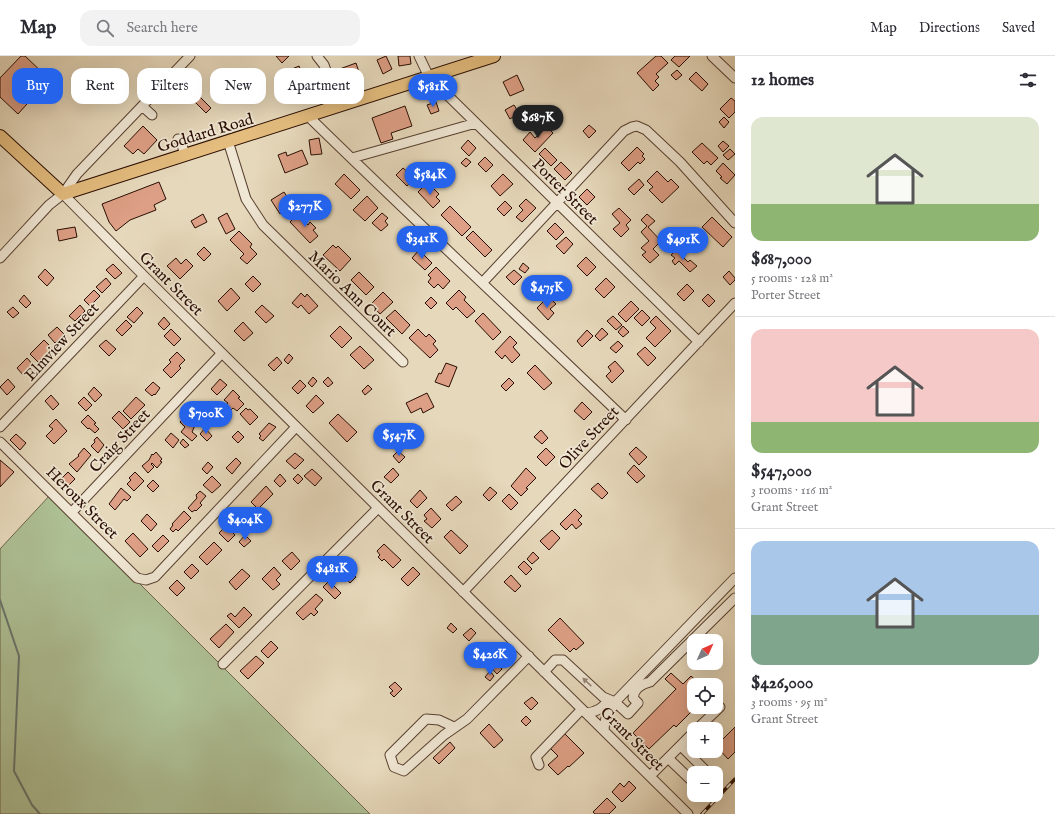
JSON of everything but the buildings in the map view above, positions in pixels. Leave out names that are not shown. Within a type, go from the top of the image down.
[{"type":"main road","name":"Goddard Road","points":[[63,194],[494,56]]},
{"type":"main road","points":[[0,136],[63,194]]},
{"type":"street","points":[[0,258],[49,205],[63,194],[78,174],[190,56]]},
{"type":"street","points":[[317,56],[324,65],[339,106]]},
{"type":"street","name":"Porter Street","points":[[419,56],[429,77],[699,342]]},
{"type":"street","points":[[712,56],[735,78]]},
{"type":"street","points":[[142,106],[152,115]]},
{"type":"street","points":[[308,116],[626,420]]},
{"type":"street","points":[[352,158],[476,123]]},
{"type":"street","points":[[483,282],[624,131],[634,127],[646,130],[664,146],[735,223]]},
{"type":"street","points":[[178,139],[182,145],[185,155]]},
{"type":"street","name":"Mario Ann Court","points":[[228,142],[246,199],[262,225],[403,362]]},
{"type":"street","name":"Grant Street","points":[[63,194],[296,427],[688,814]]},
{"type":"street","name":"Elmview Street","points":[[0,427],[144,276]]},
{"type":"street","name":"Olive Street","points":[[463,592],[735,304]]},
{"type":"street","name":"Craig Street","points":[[72,512],[222,353]]},
{"type":"street","name":"Heroux Street","points":[[0,442],[138,578],[146,580],[155,577],[296,427]]},
{"type":"street","points":[[223,664],[378,508]]},
{"type":"street","points":[[539,766],[536,757],[584,711],[594,712],[611,701],[735,578]]},
{"type":"street","points":[[544,672],[555,660],[563,660],[628,714],[638,703],[633,698],[638,689],[643,684],[650,682],[735,598]]},
{"type":"street","points":[[454,728],[439,720],[426,719],[390,755],[394,767],[404,771],[438,739],[454,728],[467,719],[529,656]]},
{"type":"street","points":[[604,730],[604,722],[611,701]]},
{"type":"street","points":[[704,722],[713,714]]},
{"type":"street","points":[[650,776],[687,740]]},
{"type":"street","points":[[681,746],[701,766]]},
{"type":"street","points":[[668,758],[687,776]]},
{"type":"green space","points":[[51,494],[141,581],[140,584],[370,814],[0,814],[0,549]]},
{"type":"waterway","points":[[0,600],[19,656],[14,771],[32,805],[40,814]]},
{"type":"railway","points":[[702,814],[735,779]]}]
